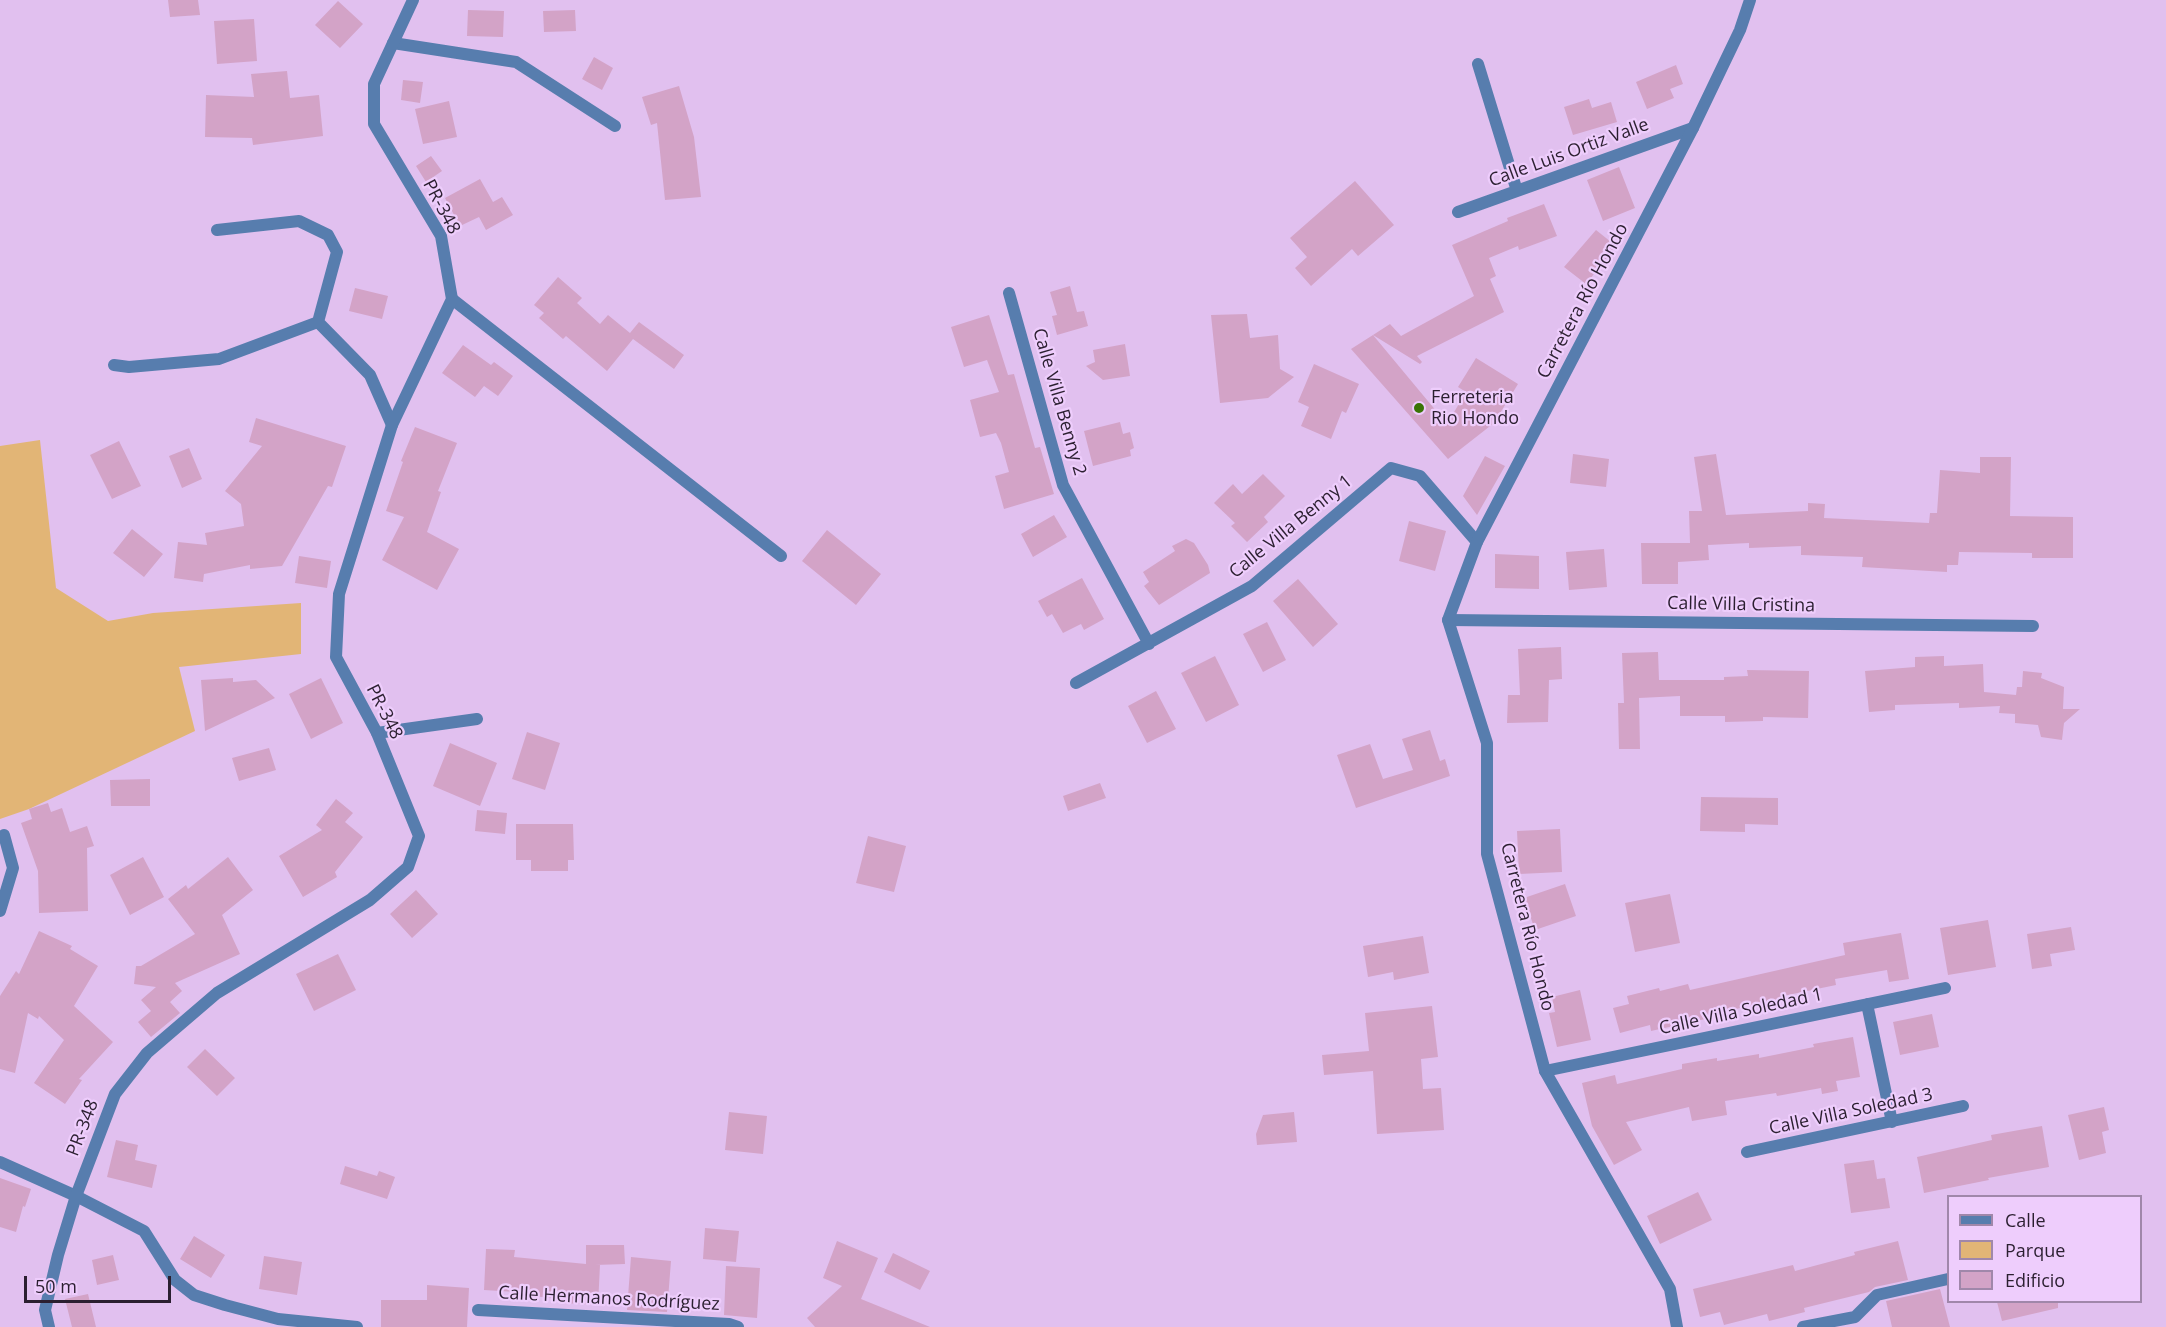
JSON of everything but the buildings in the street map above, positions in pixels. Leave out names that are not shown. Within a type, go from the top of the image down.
[{"type":"street","name":"PR-348","points":[[49,1327],[45,1310],[76,1196],[116,1094],[147,1053],[217,993],[370,900],[408,867],[419,836],[377,733],[336,657],[339,594],[392,425],[452,299],[441,236],[374,124],[374,84],[413,0]]},
{"type":"street","name":"Carretera Río Hondo","points":[[1677,1327],[1670,1289],[1545,1071],[1487,854],[1486,743],[1448,620],[1477,542],[1693,128],[1740,30],[1750,0]]},
{"type":"street","points":[[393,43],[516,62],[615,126]]},
{"type":"street","points":[[1478,64],[1517,191]]},
{"type":"street","name":"Calle Luis Ortiz Valle","points":[[1458,212],[1693,128]]},
{"type":"street","points":[[217,230],[299,221],[328,235],[337,252],[318,322]]},
{"type":"street","name":"Calle Villa Benny 2","points":[[1009,293],[1064,485],[1149,644]]},
{"type":"street","points":[[452,299],[780,556]]},
{"type":"street","points":[[114,365],[129,367],[219,359],[318,322]]},
{"type":"street","points":[[318,322],[370,375],[392,425]]},
{"type":"street","name":"Calle Villa Benny 1","points":[[1077,683],[1252,586],[1391,468],[1420,476],[1477,542]]},
{"type":"street","name":"Calle Villa Cristina","points":[[1448,620],[2033,626]]},
{"type":"street","points":[[377,733],[477,719]]},
{"type":"street","points":[[0,911],[13,868],[4,835]]},
{"type":"street","name":"Calle Villa Soledad 1","points":[[1545,1071],[1945,988]]},
{"type":"street","points":[[1867,1004],[1892,1122]]},
{"type":"street","name":"Calle Villa Soledad 3","points":[[1747,1152],[1963,1106]]},
{"type":"street","points":[[0,1162],[76,1196],[144,1231],[175,1280],[194,1295],[278,1318],[357,1327]]},
{"type":"street","points":[[1803,1327],[1855,1317],[1877,1295],[1947,1279]]},
{"type":"street","name":"Calle Hermanos Rodríguez","points":[[478,1310],[595,1322],[729,1324],[738,1327]]},
{"type":"green space","points":[[40,440],[56,588],[108,621],[153,613],[301,603],[301,654],[179,667],[195,731],[29,809],[0,819],[0,446]]},
{"type":"place","name":"Ferreteria Rio Hondo","points":[[1419,408]]}]
